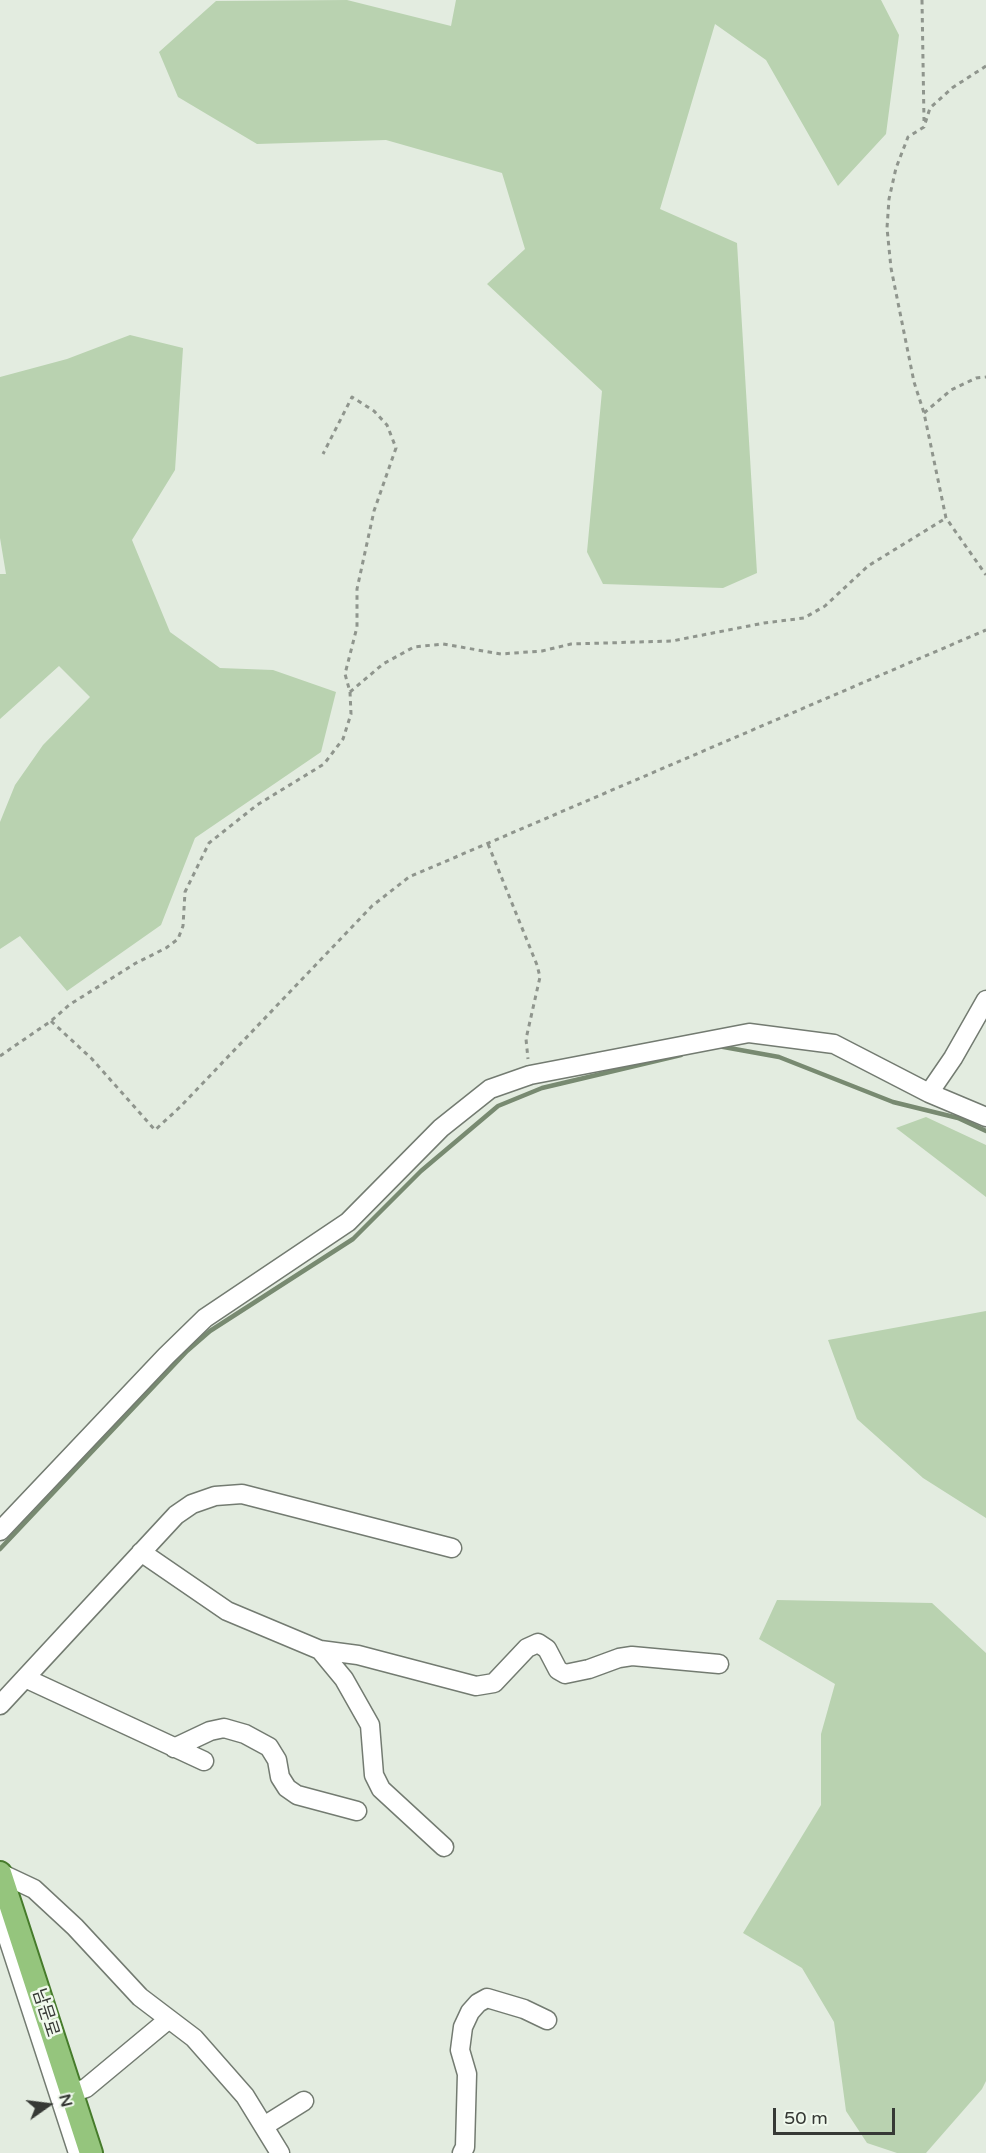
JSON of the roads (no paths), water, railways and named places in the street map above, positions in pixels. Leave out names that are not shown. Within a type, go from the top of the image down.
[{"type":"main road","name":"남문로","points":[[0,1873],[65,2095],[90,2153]]},
{"type":"street","points":[[930,1093],[986,1000]]},
{"type":"street","points":[[0,1531],[205,1318],[348,1222],[441,1128],[490,1089],[530,1076],[749,1033],[834,1044],[930,1093],[986,1117]]},
{"type":"street","points":[[0,1705],[176,1515],[192,1504],[215,1496],[242,1494],[452,1548]]},
{"type":"street","points":[[141,1552],[227,1611],[320,1650],[358,1655],[476,1686],[494,1683],[527,1648],[538,1643],[547,1649],[558,1670],[565,1674],[632,1656],[719,1664]]},
{"type":"street","points":[[320,1650],[344,1678],[370,1725],[374,1775],[381,1789],[444,1847]]},
{"type":"street","points":[[25,1678],[204,1761]]},
{"type":"street","points":[[174,1748],[210,1731],[224,1728],[246,1734],[269,1747],[277,1760],[280,1777],[287,1788],[297,1795],[357,1811]]},
{"type":"street","points":[[0,1873],[34,1889],[75,1927],[140,1997],[194,2038],[245,2096],[280,2153]]},
{"type":"street","points":[[0,1914],[65,2095],[78,2153]]},
{"type":"street","points":[[462,2153],[465,2147],[467,2074],[460,2050],[463,2027],[470,2012],[478,2003],[487,1998],[524,2009],[547,2020]]},
{"type":"street","points":[[65,2095],[86,2088],[169,2019]]},
{"type":"street","points":[[264,2126],[304,2101]]},
{"type":"waterway","points":[[718,1046],[779,1057],[893,1102],[958,1118],[986,1131]]},
{"type":"waterway","points":[[0,1549],[187,1351],[210,1331],[353,1239],[421,1171],[498,1106],[542,1088],[681,1055]]}]
